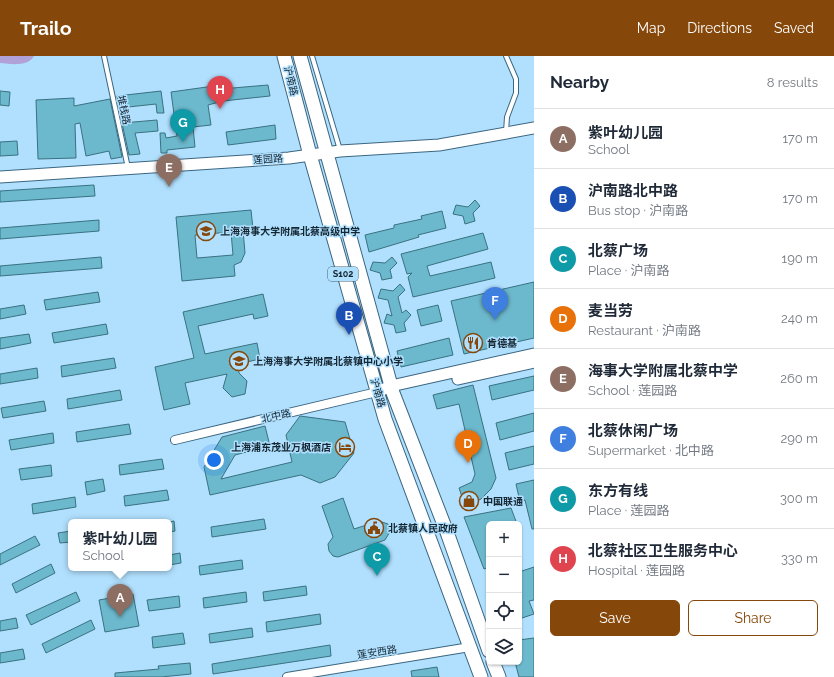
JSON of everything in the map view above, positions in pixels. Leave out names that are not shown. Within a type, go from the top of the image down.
[{"type":"main road","name":"沪南路","points":[[284,56],[310,155],[377,392],[388,426],[481,677]]},
{"type":"main road","name":"沪南路","points":[[300,56],[325,152],[392,390],[448,535],[486,643]]},
{"type":"main road","points":[[494,665],[499,677]]},
{"type":"street","name":"莲园路","points":[[0,177],[310,155],[325,152],[439,145],[534,128]]},
{"type":"street","name":"北中路","points":[[392,390],[534,354]]},
{"type":"street","name":"北中路","points":[[175,440],[377,392],[534,362]]},
{"type":"street","name":"莲安西路","points":[[287,677],[470,648]]},
{"type":"lane","name":"堆栈路","points":[[104,56],[128,168]]},
{"type":"lane","points":[[312,56],[340,151]]},
{"type":"lane","points":[[506,56],[516,79],[516,93],[507,117],[506,133]]},
{"type":"shaded area","points":[[0,56],[34,56],[28,62],[14,64],[0,63]]},
{"type":"building","points":[[221,85],[221,89],[268,85],[270,96],[223,101],[208,105],[211,125],[193,127],[195,147],[167,150],[167,153],[161,153],[160,133],[165,133],[166,138],[177,136],[171,92]]},
{"type":"building","points":[[0,91],[10,92],[9,106],[0,105]]},
{"type":"building","points":[[161,91],[164,113],[157,113],[156,104],[119,108],[117,96]]},
{"type":"building","points":[[74,98],[74,106],[110,99],[122,157],[111,159],[109,151],[86,156],[80,123],[75,124],[76,158],[38,159],[36,100]]},
{"type":"building","points":[[157,120],[158,131],[135,133],[140,154],[129,155],[122,123]]},
{"type":"building","points":[[275,125],[276,139],[228,145],[226,132]]},
{"type":"building","points":[[17,141],[18,155],[0,156],[0,142]]},
{"type":"building","points":[[94,185],[95,196],[0,202],[0,191]]},
{"type":"building","points":[[475,200],[480,206],[473,213],[475,221],[465,224],[463,216],[453,214],[456,205],[468,207]]},
{"type":"building","points":[[251,210],[253,229],[243,230],[245,253],[241,262],[234,265],[235,276],[182,281],[176,217]],"holes":[[[231,232],[233,255],[197,258],[195,235]]]},
{"type":"building","points":[[442,211],[446,228],[418,235],[419,237],[369,252],[365,235],[394,228],[394,225],[422,219],[421,216]]},
{"type":"building","points":[[99,220],[99,231],[0,239],[0,228]]},
{"type":"building","points":[[483,233],[488,249],[427,266],[430,276],[491,262],[495,278],[413,297],[408,277],[412,273],[407,274],[401,254]]},
{"type":"building","points":[[101,257],[102,268],[0,276],[0,266]]},
{"type":"building","points":[[392,257],[397,263],[390,270],[392,278],[382,280],[380,273],[370,270],[373,262],[385,263]]},
{"type":"building","points":[[534,282],[534,338],[464,354],[451,301]]},
{"type":"building","points":[[400,284],[405,290],[398,297],[402,313],[406,310],[411,315],[404,323],[406,331],[396,333],[394,325],[384,323],[387,314],[392,316],[388,300],[378,298],[381,289],[393,291]]},
{"type":"building","points":[[98,292],[100,302],[46,310],[44,300]]},
{"type":"building","points":[[263,294],[268,316],[254,319],[253,314],[198,326],[205,354],[257,343],[260,359],[238,364],[239,373],[247,381],[245,394],[232,397],[223,388],[227,374],[185,383],[190,404],[164,410],[155,367],[194,358],[183,312]]},
{"type":"building","points":[[24,305],[26,314],[0,319],[0,309]]},
{"type":"building","points":[[438,305],[442,321],[421,326],[417,310]]},
{"type":"building","points":[[106,324],[108,334],[54,343],[52,333]]},
{"type":"building","points":[[29,334],[31,343],[0,349],[0,338]]},
{"type":"building","points":[[449,338],[453,355],[401,367],[397,351]]},
{"type":"building","points":[[114,358],[116,368],[62,377],[61,366]]},
{"type":"building","points":[[37,368],[38,378],[0,384],[0,374]]},
{"type":"building","points":[[534,376],[534,390],[492,400],[489,386]]},
{"type":"building","points":[[473,385],[496,478],[491,489],[481,499],[465,506],[459,488],[472,482],[475,474],[459,404],[437,409],[433,395]]},
{"type":"building","points":[[120,390],[122,400],[68,409],[67,399]]},
{"type":"building","points":[[44,401],[46,411],[3,418],[1,408]]},
{"type":"building","points":[[534,413],[534,431],[500,440],[496,423]]},
{"type":"building","points":[[300,416],[345,422],[354,453],[335,477],[320,483],[301,475],[210,495],[204,467],[222,437],[265,426],[270,446],[235,455],[221,479],[292,462],[286,435]]},
{"type":"building","points":[[129,424],[131,434],[77,442],[76,432]]},
{"type":"building","points":[[53,433],[54,443],[11,450],[9,440]]},
{"type":"building","points":[[534,446],[534,464],[509,470],[505,453]]},
{"type":"building","points":[[162,459],[164,469],[120,475],[119,465]]},
{"type":"building","points":[[51,465],[52,476],[21,480],[19,469]]},
{"type":"building","points":[[103,479],[105,491],[87,495],[85,482]]},
{"type":"building","points":[[534,480],[534,529],[532,529],[525,500],[520,502],[516,484]]},
{"type":"building","points":[[167,490],[169,500],[125,506],[124,496]]},
{"type":"building","points":[[75,497],[76,507],[33,514],[32,504]]},
{"type":"building","name":"北蔡镇人民政府","points":[[343,498],[354,529],[379,521],[388,524],[391,530],[385,540],[338,557],[333,556],[329,551],[328,544],[333,537],[322,506]]},
{"type":"building","points":[[511,508],[516,521],[486,521],[486,568],[484,569],[464,517]]},
{"type":"building","points":[[264,519],[266,529],[212,537],[211,527]]},
{"type":"building","points":[[172,521],[174,521],[175,531],[172,532]]},
{"type":"building","points":[[68,531],[68,542],[60,543],[58,533]]},
{"type":"building","points":[[35,536],[40,545],[0,565],[0,554]]},
{"type":"building","points":[[180,553],[181,563],[172,564],[172,554]]},
{"type":"building","points":[[242,560],[243,569],[200,575],[199,566]]},
{"type":"building","points":[[51,564],[55,573],[16,593],[12,584]]},
{"type":"building","points":[[534,567],[534,600],[529,601],[534,614],[522,618],[522,593],[522,571]]},
{"type":"building","points":[[306,586],[307,595],[264,601],[263,592]]},
{"type":"building","points":[[76,592],[80,601],[31,625],[26,615]]},
{"type":"building","points":[[246,592],[247,602],[204,608],[203,598]]},
{"type":"building","points":[[133,594],[139,626],[105,632],[99,600]]},
{"type":"building","points":[[179,596],[180,607],[149,611],[147,600]]},
{"type":"building","points":[[320,614],[321,624],[267,632],[266,622]]},
{"type":"building","points":[[16,618],[18,628],[0,631],[0,621]]},
{"type":"building","points":[[91,620],[95,629],[46,653],[42,644]]},
{"type":"building","points":[[252,628],[253,637],[210,643],[209,634]]},
{"type":"building","points":[[183,633],[185,644],[153,648],[152,637]]},
{"type":"building","points":[[534,638],[534,677],[519,677],[516,665],[522,665],[522,640]]},
{"type":"building","points":[[330,645],[331,656],[213,674],[212,664]]},
{"type":"building","points":[[23,649],[25,659],[0,663],[0,653]]},
{"type":"building","points":[[190,663],[191,674],[161,677],[115,677],[115,673],[159,669],[158,666]]},
{"type":"building","points":[[437,667],[439,677],[412,677],[411,671]]},
{"type":"place","name":"北蔡社区卫生服务中心","points":[[220,109]]},
{"type":"place","name":"东方有线","points":[[183,142]]},
{"type":"place","name":"海事大学附属北蔡中学","points":[[169,187]]},
{"type":"place","name":"上海海事大学附属北蔡高级中学","points":[[206,231]]},
{"type":"place","name":"北蔡休闲广场","points":[[495,320]]},
{"type":"place","name":"沪南路北中路","points":[[349,335]]},
{"type":"place","name":"肯德基","points":[[473,343]]},
{"type":"place","name":"上海海事大学附属北蔡镇中心小学","points":[[239,361]]},
{"type":"place","name":"上海浦东茂业万枫酒店","points":[[345,447]]},
{"type":"place","name":"麦当劳","points":[[468,463]]},
{"type":"place","name":"中国联通","points":[[469,501]]},
{"type":"place","name":"北蔡镇人民政府","points":[[374,528]]},
{"type":"place","name":"北蔡广场","points":[[377,576]]},
{"type":"place","name":"紫叶幼儿园","points":[[120,617]]}]
